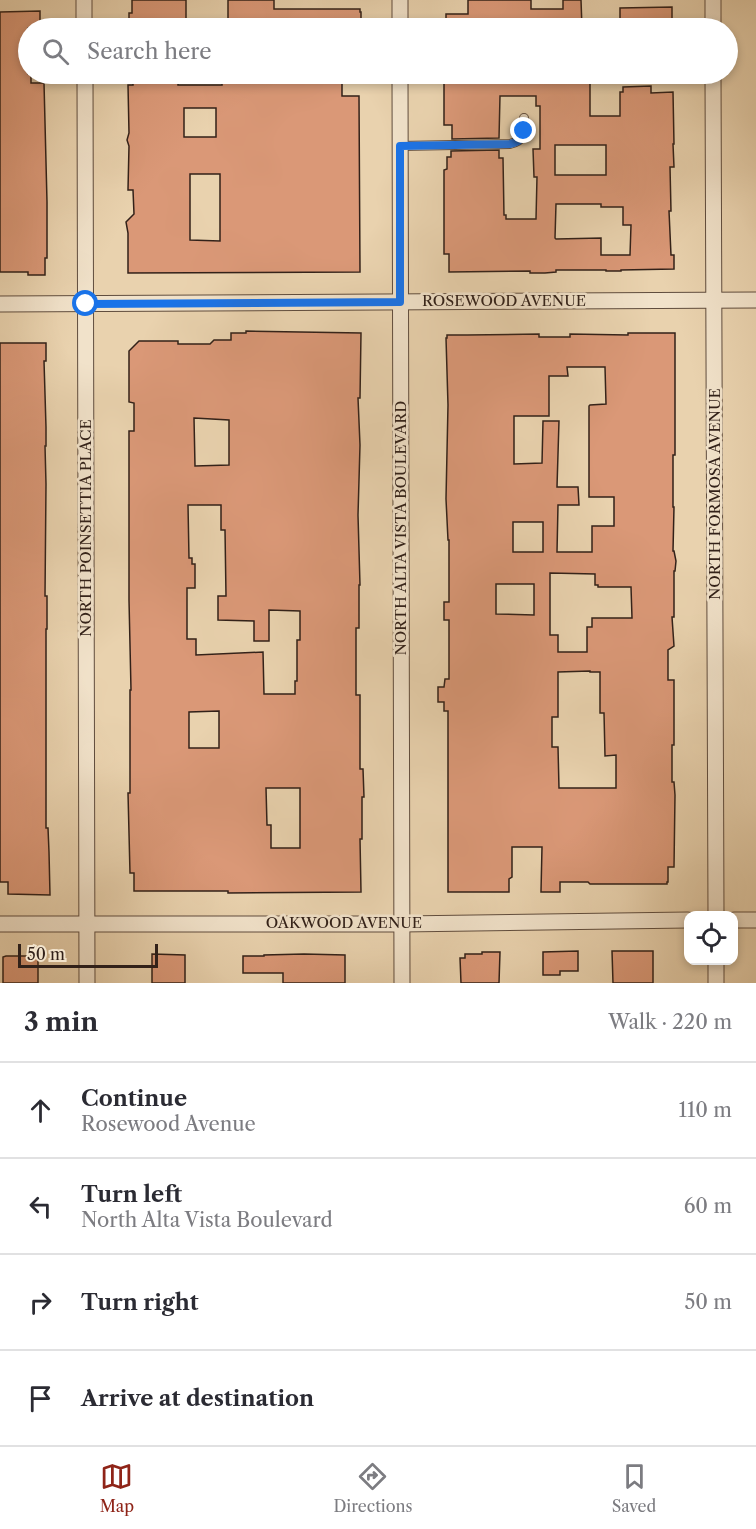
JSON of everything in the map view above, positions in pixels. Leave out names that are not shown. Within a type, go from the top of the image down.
[{"type":"street","points":[[84,0],[84,18]]},
{"type":"street","points":[[400,0],[400,18]]},
{"type":"street","points":[[713,0],[713,18]]},
{"type":"street","name":"NORTH POINSETTIA PLACE","points":[[85,84],[87,983]]},
{"type":"street","name":"NORTH ALTA VISTA BOULEVARD","points":[[400,84],[402,983]]},
{"type":"street","name":"NORTH FORMOSA AVENUE","points":[[713,84],[716,911]]},
{"type":"street","name":"ROSEWOOD AVENUE","points":[[0,304],[756,300]]},
{"type":"street","name":"OAKWOOD AVENUE","points":[[0,924],[402,924],[684,920]]},
{"type":"street","points":[[738,920],[756,920]]},
{"type":"street","points":[[717,965],[717,983]]},
{"type":"lane","points":[[400,146],[510,144],[522,138],[524,118]]},
{"type":"building","points":[[132,0],[186,0],[186,18],[129,18],[129,13],[132,13]]},
{"type":"building","points":[[228,0],[274,0],[274,9],[360,9],[361,12],[361,18],[228,18]]},
{"type":"building","points":[[468,0],[531,0],[531,9],[563,9],[563,0],[581,0],[582,18],[446,18],[446,14],[468,14]]},
{"type":"building","points":[[672,7],[672,18],[620,18],[620,8]]},
{"type":"building","points":[[40,11],[40,18],[18,18],[18,84],[44,84],[47,202],[45,275],[28,275],[28,272],[0,272],[0,12]]},
{"type":"building","points":[[342,84],[342,96],[359,96],[360,272],[128,273],[126,222],[134,214],[133,190],[128,190],[128,85]],"holes":[[[184,108],[216,108],[216,137],[184,137]],[[190,174],[220,174],[220,241],[190,240]]]},
{"type":"building","points":[[444,84],[590,84],[590,116],[620,116],[620,92],[623,92],[623,87],[651,86],[651,93],[673,92],[674,167],[670,167],[671,211],[669,211],[674,269],[556,270],[556,272],[545,273],[530,273],[530,271],[449,272],[449,254],[444,254],[444,170],[447,169],[447,157],[451,157],[451,151],[499,150],[499,158],[503,158],[504,215],[506,219],[536,219],[537,177],[534,177],[533,149],[540,149],[540,106],[536,106],[536,96],[500,96],[499,138],[452,139],[452,125],[444,125]],"holes":[[[555,145],[606,145],[606,175],[555,175]],[[556,204],[601,204],[601,207],[623,207],[623,225],[631,225],[630,255],[601,255],[601,238],[555,238]]]},
{"type":"building","points":[[246,331],[361,333],[360,398],[358,398],[360,585],[359,628],[356,628],[356,695],[360,695],[360,769],[363,769],[364,797],[362,797],[362,839],[360,839],[361,892],[134,891],[134,873],[130,873],[128,793],[130,793],[131,690],[129,431],[134,431],[134,403],[129,402],[129,351],[139,341],[210,344],[214,340],[231,340],[231,333],[246,333]],"holes":[[[194,418],[229,420],[229,465],[195,466]],[[188,505],[221,505],[221,530],[225,530],[226,596],[218,596],[218,620],[254,621],[254,641],[269,641],[269,610],[300,611],[295,694],[264,694],[263,652],[196,655],[196,639],[187,639],[187,588],[195,588],[195,564],[192,564],[192,558],[189,558]],[[219,711],[219,748],[189,748],[189,712]],[[266,788],[300,788],[300,848],[271,848],[271,825],[267,825]]]},
{"type":"building","points":[[628,333],[675,333],[673,551],[676,561],[674,617],[672,617],[674,646],[668,650],[668,680],[674,680],[672,782],[674,782],[675,795],[674,867],[668,867],[667,884],[560,882],[560,892],[541,892],[542,847],[512,847],[512,877],[509,879],[509,892],[448,892],[448,711],[444,711],[444,702],[438,702],[438,687],[444,687],[445,679],[449,679],[449,620],[444,620],[444,602],[449,602],[449,540],[446,499],[448,405],[446,338],[447,335],[539,334],[539,337],[570,337],[570,334],[628,335]],"holes":[[[567,367],[605,367],[606,404],[589,406],[589,497],[614,497],[614,526],[592,526],[592,552],[557,552],[558,505],[579,505],[578,487],[557,487],[559,421],[543,421],[542,463],[514,464],[514,416],[549,416],[549,376],[568,376]],[[513,522],[543,522],[543,552],[513,552]],[[550,573],[595,574],[595,585],[598,587],[631,587],[632,618],[592,618],[592,627],[587,627],[587,652],[558,652],[558,635],[550,635]],[[496,584],[534,584],[534,615],[496,614]],[[558,672],[600,672],[600,713],[604,713],[605,756],[616,755],[616,788],[559,788],[558,747],[552,747],[552,717],[558,717]]]},
{"type":"building","points":[[0,343],[46,343],[46,361],[44,361],[45,596],[47,596],[46,828],[48,828],[50,895],[8,894],[8,882],[0,882]]},
{"type":"building","points":[[578,951],[578,971],[560,971],[560,975],[543,975],[543,952]]},
{"type":"building","points":[[612,951],[653,951],[653,983],[613,983]]},
{"type":"building","points":[[482,952],[500,952],[499,983],[461,983],[460,958],[465,958],[465,954],[482,954]]},
{"type":"building","points":[[152,954],[185,955],[185,983],[152,983]]},
{"type":"building","points":[[345,955],[345,983],[283,983],[283,973],[243,973],[243,956]]},
{"type":"building","points":[[38,956],[38,983],[3,983],[3,957]]},
{"type":"route","points":[[86,304],[400,302],[400,146],[510,144],[522,138],[524,131]]}]
